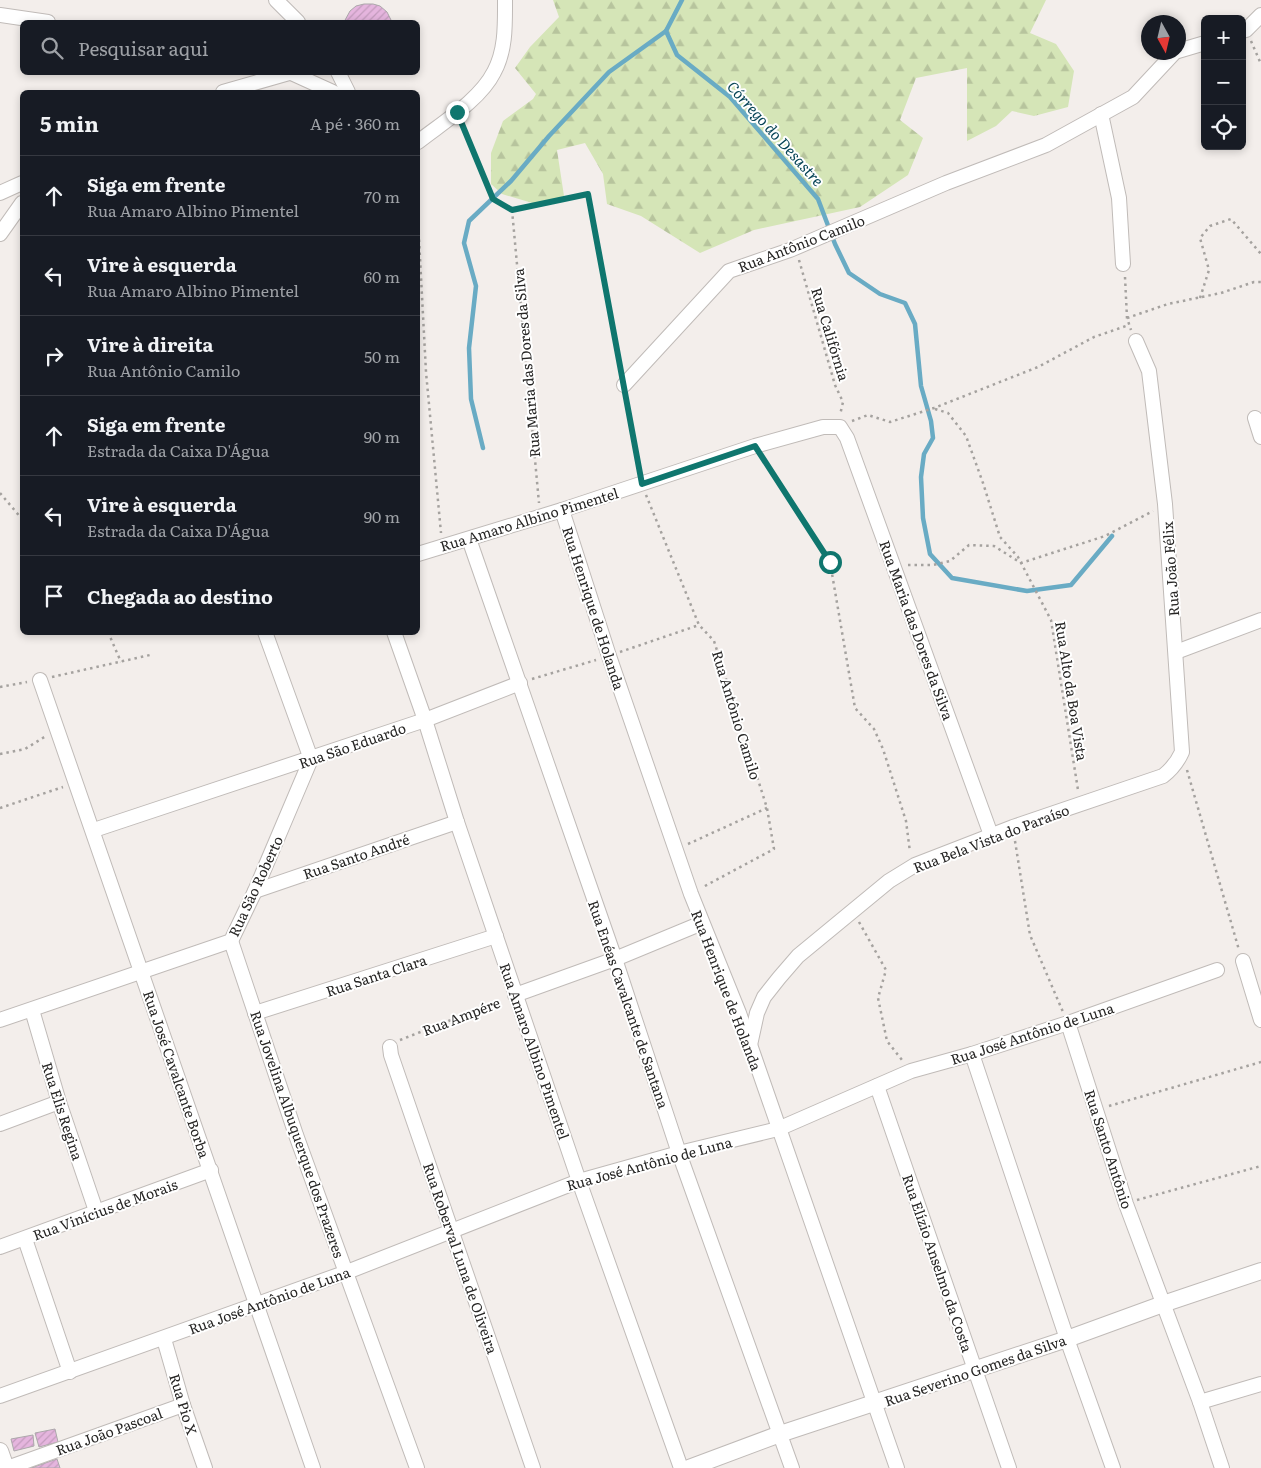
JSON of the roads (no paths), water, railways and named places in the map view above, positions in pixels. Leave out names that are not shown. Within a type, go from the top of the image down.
[{"type":"street","points":[[276,0],[296,20]]},
{"type":"street","points":[[420,140],[457,112],[480,91],[494,73],[501,55],[505,31],[505,0]]},
{"type":"street","points":[[0,15],[34,20]]},
{"type":"street","points":[[1246,28],[1261,15]]},
{"type":"street","points":[[1186,49],[1201,44]]},
{"type":"street","name":"Rua Antônio Camilo","points":[[624,385],[729,271],[796,248],[946,183],[1046,145],[1133,97],[1168,60]]},
{"type":"street","points":[[230,90],[282,75]]},
{"type":"street","points":[[294,75],[328,90]]},
{"type":"street","points":[[340,75],[347,90]]},
{"type":"street","points":[[1101,114],[1119,198],[1123,264]]},
{"type":"street","points":[[0,193],[20,184]]},
{"type":"street","points":[[0,234],[20,206]]},
{"type":"street","name":"Rua João Félix","points":[[1136,341],[1149,371],[1165,504],[1182,752]]},
{"type":"street","points":[[1255,418],[1261,437]]},
{"type":"street","name":"Rua Amaro Albino Pimentel","points":[[420,553],[562,510],[755,446],[823,427],[840,426]]},
{"type":"street","name":"Rua Maria das Dores da Silva","points":[[840,426],[847,438],[894,564],[991,835]]},
{"type":"street","name":"Rua Henrique de Holanda","points":[[562,510],[609,656],[690,894],[750,1046],[876,1403],[897,1468]]},
{"type":"street","name":"Rua Enéas Cavalcante de Santana","points":[[469,539],[615,959],[679,1153],[792,1468]]},
{"type":"street","points":[[1176,652],[1261,620]]},
{"type":"street","points":[[266,635],[311,759]]},
{"type":"street","name":"Rua Amaro Albino Pimentel","points":[[395,635],[425,720],[515,995],[681,1468]]},
{"type":"street","name":"Rua José Cavalcante Borba","points":[[40,680],[58,728],[75,783],[94,830],[313,1468]]},
{"type":"street","name":"Rua São Eduardo","points":[[94,830],[425,720],[520,683]]},
{"type":"street","name":"Rua Bela Vista do Paraíso","points":[[750,1046],[757,1013],[764,997],[779,978],[798,956],[889,881],[916,865],[991,835],[1080,803],[1164,776],[1173,769],[1182,752]]},
{"type":"street","name":"Rua São Roberto","points":[[0,1020],[232,941],[311,759]]},
{"type":"street","name":"Rua Santo André","points":[[255,891],[457,822]]},
{"type":"street","name":"Rua Ampére","points":[[515,995],[615,959],[702,922]]},
{"type":"street","name":"Rua Santa Clara","points":[[255,1013],[496,936]]},
{"type":"street","name":"Rua Jovelina Albuquerque dos Prazeres","points":[[232,941],[296,1135],[417,1468]]},
{"type":"street","points":[[1243,961],[1261,1020]]},
{"type":"street","name":"Rua José Antônio de Luna","points":[[0,1396],[164,1339],[347,1272],[579,1181],[679,1153],[778,1129],[911,1071],[972,1054],[1068,1023],[1217,970]]},
{"type":"street","name":"Rua Elis Regina","points":[[32,1010],[59,1102],[96,1211]]},
{"type":"street","name":"Rua Santo Antônio","points":[[1068,1023],[1126,1204],[1200,1402],[1222,1468]]},
{"type":"street","name":"Rua Roberval Luna de Oliveira","points":[[390,1047],[391,1055],[532,1468]]},
{"type":"street","points":[[972,1054],[1067,1339],[1113,1468]]},
{"type":"street","name":"Rua Elízio Anselmo da Costa","points":[[877,1086],[1008,1468]]},
{"type":"street","points":[[0,1124],[59,1102]]},
{"type":"street","name":"Rua Vinícius de Morais","points":[[0,1246],[25,1239],[210,1170]]},
{"type":"street","points":[[25,1239],[70,1372]]},
{"type":"street","name":"Rua Severino Gomes da Silva","points":[[688,1468],[780,1434],[1067,1339],[1162,1304],[1261,1271]]},
{"type":"street","name":"Rua Pio X","points":[[164,1339],[204,1468]]},
{"type":"street","points":[[1200,1402],[1261,1384]]},
{"type":"street","name":"Rua João Pascoal","points":[[6,1468],[183,1405]]},
{"type":"street","points":[[0,1451],[6,1468]]},
{"type":"waterway","name":"Córrego do Desastre","points":[[682,0],[666,31],[677,55],[730,97],[818,199],[835,244],[849,273],[880,294],[905,303],[915,324],[921,386],[931,421],[933,438],[924,454],[921,477],[923,518],[930,554],[952,578],[1027,591],[1071,585],[1112,536]]},
{"type":"waterway","points":[[483,448],[471,399],[469,348],[476,286],[464,243],[469,221],[511,181],[549,136],[609,72],[666,31]]}]
